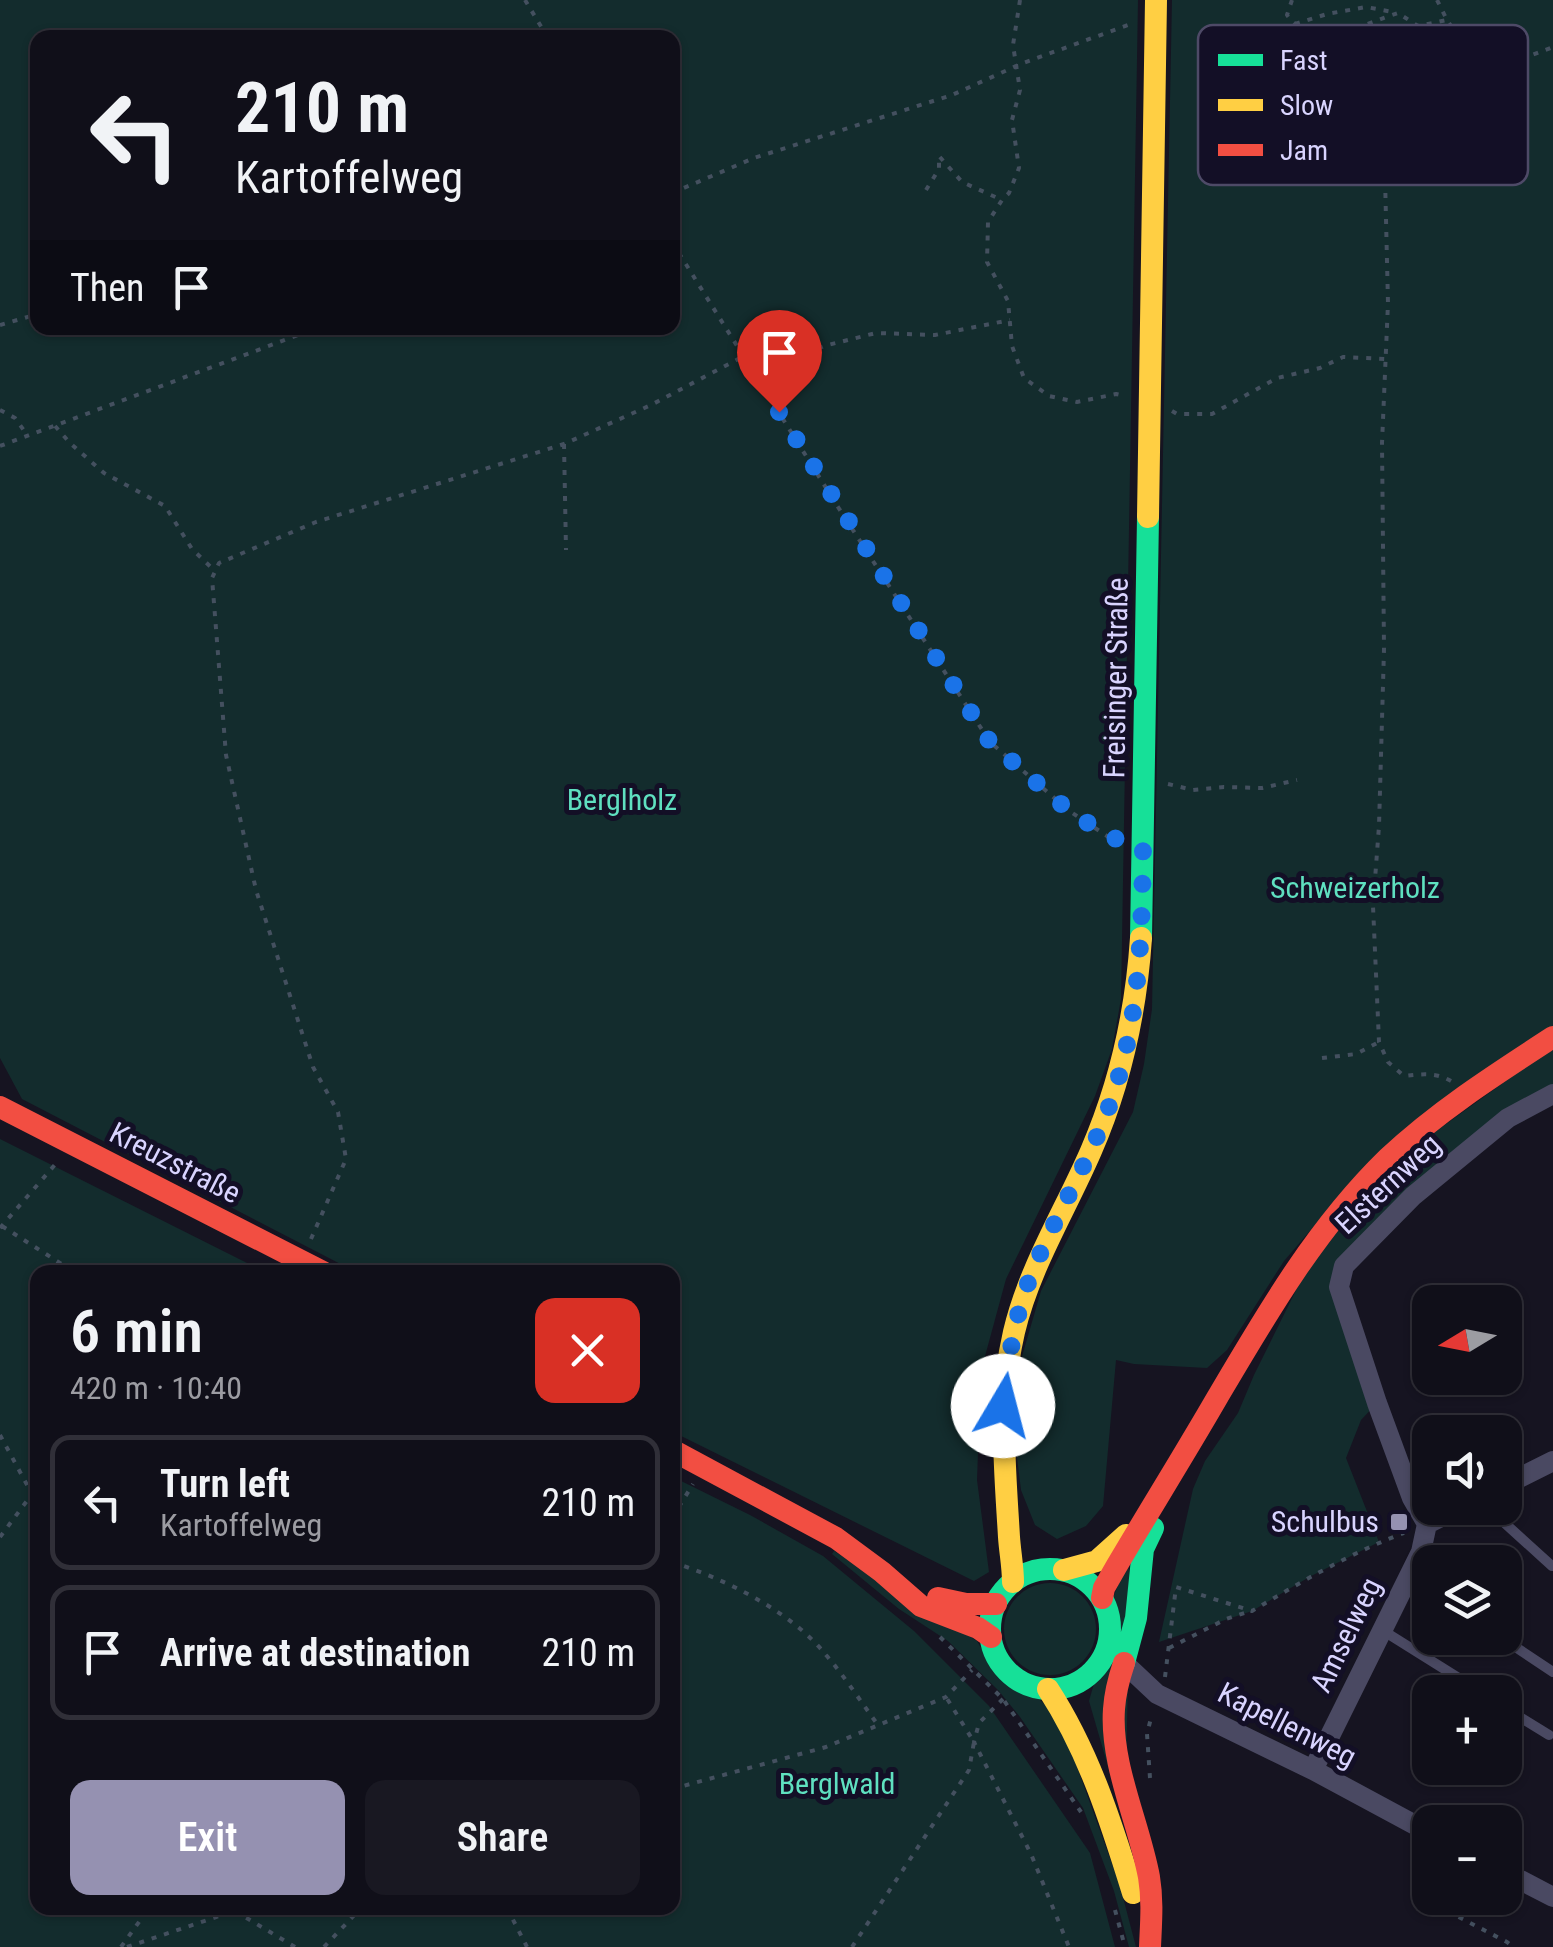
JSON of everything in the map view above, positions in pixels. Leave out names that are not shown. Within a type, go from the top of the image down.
[{"type":"main road","name":"Freisinger Straße","points":[[1013,1582],[1003,1406],[1015,1331],[1028,1282],[1091,1152],[1120,1071],[1136,998],[1142,930],[1156,7]]},
{"type":"main road","points":[[1102,1598],[1142,1520],[1296,1266],[1366,1181],[1412,1136],[1468,1091],[1553,1037]]},
{"type":"main road","name":"Kreuzstraße","points":[[0,1107],[309,1265]]},
{"type":"main road","points":[[1149,1947],[1152,1904],[1138,1830],[1117,1758],[1113,1698],[1136,1618],[1143,1549],[1190,1445]]},
{"type":"main road","points":[[680,1454],[836,1538],[921,1606],[991,1637]]},
{"type":"main road","points":[[1010,1512],[1035,1560],[1054,1570],[1086,1580],[1102,1598],[1109,1615],[1106,1652],[1097,1668],[1066,1688],[1048,1690],[1016,1679],[995,1654],[991,1620],[996,1604],[1003,1592],[1022,1576],[1054,1570],[1096,1561],[1142,1520]]},
{"type":"main road","points":[[882,1572],[940,1599],[981,1606],[996,1604]]},
{"type":"main road","points":[[1083,1680],[1081,1702],[1101,1795]]},
{"type":"main road","points":[[1048,1690],[1066,1714],[1101,1795],[1149,1947]]},
{"type":"street","name":"Elsternweg","points":[[1412,1498],[1339,1286],[1344,1266],[1414,1196],[1508,1118],[1553,1094]]},
{"type":"street","points":[[1522,1477],[1553,1462]]},
{"type":"street","name":"Amselweg","points":[[1312,1770],[1421,1552],[1428,1525]]},
{"type":"street","name":"Kapellenweg","points":[[1124,1663],[1149,1687],[1412,1823]]},
{"type":"street","points":[[1522,1881],[1553,1897]]},
{"type":"lane","points":[[1507,1525],[1552,1566]]},
{"type":"lane","points":[[1406,1582],[1412,1585]]},
{"type":"lane","points":[[1382,1630],[1454,1675]]},
{"type":"lane","points":[[1522,1651],[1553,1672]]},
{"type":"lane","points":[[1522,1718],[1549,1735]]},
{"type":"path","points":[[525,0],[543,30]]},
{"type":"path","points":[[1020,0],[1013,45],[1020,90],[1012,120],[1019,168],[1009,194],[988,222],[988,262],[1008,302],[1012,346],[1024,378],[1049,396],[1077,402],[1116,394],[1150,400],[1177,414],[1212,414],[1277,378],[1320,368],[1343,357],[1386,359]]},
{"type":"path","points":[[1292,0],[1287,15],[1294,25],[1366,7],[1398,13],[1416,25]]},
{"type":"path","points":[[1438,0],[1450,25]]},
{"type":"path","points":[[680,190],[754,158],[952,95],[1156,7]]},
{"type":"path","points":[[1359,25],[1398,13]]},
{"type":"path","points":[[1423,25],[1447,20]]},
{"type":"path","points":[[1528,57],[1553,47]]},
{"type":"path","points":[[926,190],[938,169],[939,156],[962,182],[1002,200]]},
{"type":"path","points":[[1385,185],[1388,303],[1382,443],[1383,735],[1374,906],[1379,1042],[1388,1062],[1404,1076],[1440,1076]]},
{"type":"path","points":[[680,255],[990,742],[1068,810],[1108,836],[1143,848]]},
{"type":"path","points":[[0,325],[30,316]]},
{"type":"path","points":[[759,380],[824,346],[876,333],[934,336],[1010,320]]},
{"type":"path","points":[[0,446],[297,335]]},
{"type":"path","points":[[301,1261],[346,1159],[338,1112],[314,1067],[256,890],[226,755],[212,578],[219,563],[316,522],[564,444],[744,356]]},
{"type":"path","points":[[0,410],[16,418],[28,436]]},
{"type":"path","points":[[55,426],[104,473],[165,506],[192,549],[215,572]]},
{"type":"path","points":[[564,444],[566,550]]},
{"type":"path","points":[[1144,786],[1169,784],[1194,790],[1262,788],[1297,780]]},
{"type":"path","points":[[1322,1058],[1356,1054],[1379,1042]]},
{"type":"path","points":[[60,1158],[1,1227],[63,1265]]},
{"type":"path","points":[[0,1434],[30,1490]]},
{"type":"path","points":[[680,1505],[693,1484],[683,1479]]},
{"type":"path","points":[[0,1538],[30,1497]]},
{"type":"path","points":[[1169,1648],[1252,1611],[1379,1542],[1425,1525]]},
{"type":"path","points":[[680,1565],[725,1582],[774,1608],[824,1652],[878,1725]]},
{"type":"path","points":[[1150,1785],[1149,1687],[1164,1682],[1176,1588],[1252,1611]]},
{"type":"path","points":[[939,1637],[1003,1699],[1083,1814]]},
{"type":"path","points":[[680,1787],[826,1747],[946,1696],[972,1670]]},
{"type":"path","points":[[946,1696],[1031,1854],[1069,1947]]},
{"type":"path","points":[[852,1947],[969,1770],[979,1724],[1003,1699]]},
{"type":"path","points":[[1114,1906],[1124,1947]]},
{"type":"path","points":[[124,1947],[145,1915]]},
{"type":"path","points":[[124,1947],[217,1915]]},
{"type":"path","points":[[241,1915],[295,1947]]},
{"type":"path","points":[[324,1947],[354,1915]]},
{"type":"path","points":[[511,1915],[527,1947]]},
{"type":"path","points":[[1452,1915],[1511,1946]]},
{"type":"path","points":[[1500,1947],[1511,1946]]},
{"type":"green space","name":"Berglholz","points":[[0,0],[1138,0],[1121,999],[1112,1049],[1095,1096],[1006,1279],[981,1371],[977,1480],[989,1572],[974,1581],[680,1435],[680,1265],[342,1265],[22,1099],[0,1058]]},
{"type":"green space","name":"Schweizerholz","points":[[1172,0],[1553,0],[1553,1027],[1358,1175],[1284,1261],[1227,1350],[1207,1368],[1116,1360],[1103,1506],[1086,1526],[1057,1539],[1035,1525],[1021,1490],[1015,1441],[1016,1377],[1041,1291],[1133,1112],[1152,1009]]},
{"type":"green space","points":[[1553,1047],[1553,1094],[1413,1196],[1339,1287],[1377,1403],[1361,1420],[1346,1458],[1379,1542],[1252,1611],[1159,1642],[1193,1489],[1205,1461],[1238,1413],[1306,1270],[1370,1190],[1421,1142]]},
{"type":"green space","name":"Berglwald","points":[[0,1139],[251,1265],[30,1265],[30,1915],[680,1915],[680,1480],[823,1556],[914,1631],[989,1706],[1090,1853],[1115,1947],[0,1947]]},
{"type":"green space","points":[[834,1551],[977,1641],[995,1672],[1009,1686],[1039,1699],[1060,1720],[1120,1886],[1136,1947],[1129,1947],[1114,1891],[1083,1808],[1020,1717],[948,1641],[899,1609],[832,1554]]},
{"type":"green space","points":[[1128,1561],[1125,1825],[1089,1701],[1095,1680],[1110,1660],[1114,1647],[1118,1631],[1112,1600]]},
{"type":"green space","points":[[1050,1583],[1068,1586],[1083,1596],[1093,1611],[1093,1647],[1083,1662],[1068,1672],[1050,1675],[1032,1672],[1017,1662],[1007,1647],[1004,1629],[1007,1611],[1017,1596],[1032,1586]]},
{"type":"traffic: fast","points":[[1141,938],[1148,517]]},
{"type":"traffic: fast","points":[[1124,1663],[1136,1618],[1143,1549],[1153,1528]]},
{"type":"traffic: fast","points":[[1050,1569],[1073,1574],[1092,1587],[1105,1606],[1110,1629],[1105,1652],[1092,1671],[1073,1684],[1050,1689],[1027,1684],[1008,1671],[995,1652],[990,1629],[995,1606],[1008,1587],[1027,1574],[1050,1569]]},
{"type":"traffic: slow","points":[[1148,517],[1156,0]]},
{"type":"traffic: slow","points":[[1013,1582],[1004,1434],[1014,1332],[1038,1262],[1091,1151],[1111,1099],[1131,1020],[1141,938]]},
{"type":"traffic: slow","points":[[1064,1570],[1097,1561],[1126,1535]]},
{"type":"traffic: slow","points":[[1048,1689],[1087,1763],[1133,1893]]},
{"type":"traffic: jam","points":[[1102,1598],[1116,1567],[1255,1334],[1338,1213],[1388,1158],[1427,1124],[1553,1037]]},
{"type":"traffic: jam","points":[[0,1107],[309,1265]]},
{"type":"traffic: jam","points":[[680,1454],[836,1538],[921,1606],[991,1637]]},
{"type":"traffic: jam","points":[[938,1598],[966,1604],[996,1604]]},
{"type":"traffic: jam","points":[[1124,1663],[1115,1697],[1114,1730],[1149,1877],[1150,1947]]},
{"type":"place","name":"Schulbus","points":[[1399,1522]]},
{"type":"route","points":[[779,412],[990,742],[1068,810],[1108,836],[1143,848],[1136,998],[1120,1071],[1091,1152],[1028,1282],[1015,1331],[1003,1406]]}]
